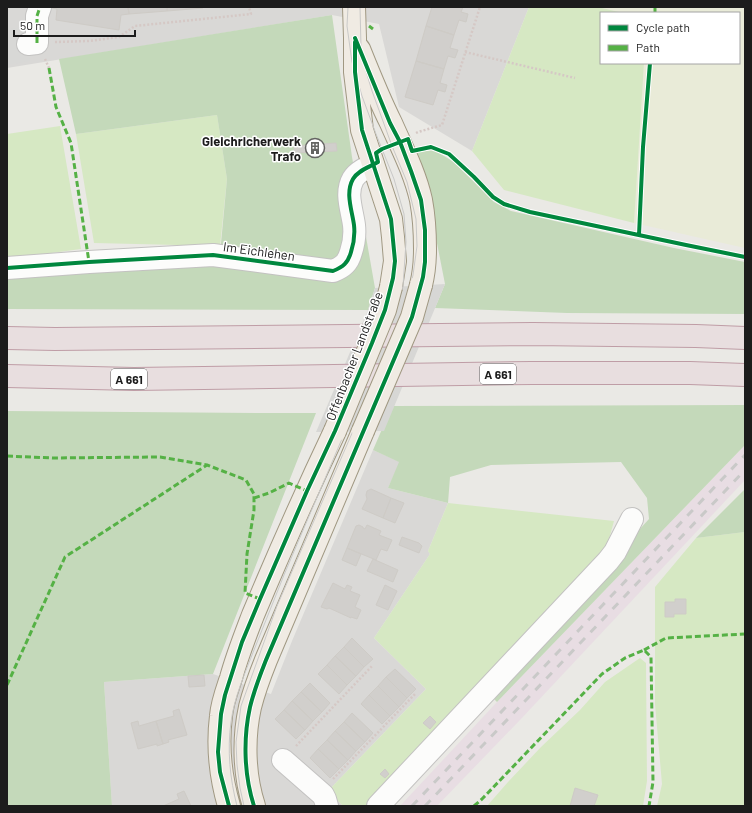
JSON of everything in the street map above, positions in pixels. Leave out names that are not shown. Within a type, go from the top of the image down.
[{"type":"highway","points":[[7,338],[70,339],[533,334],[745,338]]},
{"type":"highway","name":"A 661","points":[[7,376],[134,379],[532,373],[690,373],[745,375]]},
{"type":"main road","name":"Offenbacher Landstraße","points":[[229,806],[220,772],[218,752],[221,714],[225,695],[242,642],[306,491],[335,432],[385,310],[391,287],[395,261],[391,219],[362,130],[355,72],[354,7]]},
{"type":"main road","name":"Offenbacher Landstraße","points":[[254,806],[248,786],[246,760],[247,724],[250,707],[266,660],[412,317],[423,277],[425,262],[425,230],[421,200],[411,170],[404,141],[390,122],[355,38]]},
{"type":"street","points":[[32,43],[40,7]]},
{"type":"street","name":"Im Eichlehen","points":[[7,268],[213,255],[333,271],[346,264],[352,248],[354,225],[350,198],[353,178],[365,168],[373,165]]},
{"type":"street","points":[[378,806],[616,552],[632,519]]},
{"type":"street","points":[[284,760],[323,799]]},
{"type":"path","points":[[32,43],[89,41],[119,36],[135,26],[251,14],[249,7]]},
{"type":"path","points":[[404,141],[418,132],[442,125],[480,7]]},
{"type":"path","points":[[465,52],[575,78]]},
{"type":"path","points":[[284,760],[373,665]]},
{"type":"path","points":[[323,799],[416,693]]},
{"type":"shaded area","points":[[7,7],[529,7],[472,151],[399,107],[379,24],[332,15],[7,68]]},
{"type":"shaded area","points":[[26,27],[30,61],[7,65],[7,29]]},
{"type":"shaded area","points":[[745,445],[745,480],[520,720],[437,806],[400,806],[497,702]]},
{"type":"shaded area","points":[[373,450],[400,462],[388,488],[448,503],[428,551],[430,554],[374,638],[426,689],[328,791],[343,806],[112,806],[104,682],[213,674],[271,694]]},
{"type":"green space","points":[[529,7],[598,7],[619,12],[600,12],[600,64],[644,64],[634,223],[504,190],[472,151]]},
{"type":"green space","points":[[598,7],[745,7],[745,248],[634,223],[644,64],[740,64],[740,12],[619,12]]},
{"type":"green space","points":[[332,15],[352,157],[375,288],[368,310],[7,309],[7,276],[219,265],[227,179],[217,115],[76,134],[59,59]]},
{"type":"green space","points":[[217,115],[227,179],[220,246],[94,243],[76,134]]},
{"type":"green space","points":[[60,126],[81,249],[7,259],[7,134]]},
{"type":"green space","points":[[434,150],[454,162],[494,202],[511,211],[674,248],[745,262],[745,314],[567,313],[435,308],[445,284],[417,152]]},
{"type":"green space","points":[[745,405],[745,445],[497,702],[489,694],[649,519],[647,498],[621,462],[491,465],[450,477],[448,503],[388,488],[399,462],[373,450],[392,406]]},
{"type":"green space","points":[[7,411],[316,413],[213,674],[104,682],[112,806],[7,806]]},
{"type":"green space","points":[[745,489],[745,532],[696,538]]},
{"type":"green space","points":[[448,503],[614,521],[603,561],[366,806],[343,806],[328,791],[426,689],[374,638],[430,554],[428,551]]},
{"type":"green space","points":[[745,532],[745,806],[657,806],[662,784],[655,704],[655,587],[696,538]]},
{"type":"green space","points":[[640,658],[646,663],[647,781],[643,806],[487,806],[541,747],[580,710],[605,682]]},
{"type":"pier","points":[[445,284],[384,431],[316,432],[368,310],[375,288]]},
{"type":"building","points":[[128,7],[129,14],[121,15],[119,30],[56,20],[57,9],[52,8]]},
{"type":"building","points":[[128,7],[167,7],[167,11],[129,14]]},
{"type":"building","points":[[167,7],[203,7],[203,8],[167,11]]},
{"type":"building","points":[[432,7],[463,7],[461,12],[468,14],[466,22],[459,20],[454,35],[426,26]]},
{"type":"building","points":[[426,26],[454,35],[450,48],[458,50],[455,58],[448,56],[444,69],[416,61]]},
{"type":"building","points":[[416,61],[444,69],[440,83],[447,85],[445,92],[438,90],[433,105],[405,97]]},
{"type":"building","name":"Gleichricherwerk Trafo","points":[[336,143],[337,151],[294,153],[294,146]]},
{"type":"building","points":[[371,489],[391,498],[383,518],[362,509],[367,499],[367,491]]},
{"type":"building","points":[[391,498],[404,503],[395,523],[383,518]]},
{"type":"building","points":[[359,525],[365,529],[367,525],[381,531],[379,535],[392,540],[387,551],[381,549],[376,560],[347,548],[356,526]]},
{"type":"building","points":[[402,537],[419,543],[422,546],[419,553],[399,545]]},
{"type":"building","points":[[347,548],[361,554],[356,566],[342,560]]},
{"type":"building","points":[[373,559],[398,570],[393,582],[367,571]]},
{"type":"building","points":[[333,583],[345,589],[347,585],[352,587],[350,591],[360,595],[355,607],[361,610],[357,619],[351,618],[329,608],[327,609],[321,607]]},
{"type":"building","points":[[385,585],[397,591],[388,610],[376,605]]},
{"type":"building","points":[[675,599],[686,599],[686,614],[674,614],[674,617],[665,617],[665,602],[675,602]]},
{"type":"building","points":[[352,638],[373,659],[364,667],[344,647]]},
{"type":"building","points":[[344,647],[364,667],[356,676],[335,656]]},
{"type":"building","points":[[335,656],[356,676],[347,685],[327,665]]},
{"type":"building","points":[[327,665],[347,685],[339,694],[318,674]]},
{"type":"building","points":[[395,669],[416,689],[407,698],[386,677]]},
{"type":"building","points":[[204,675],[205,686],[189,687],[188,676]]},
{"type":"building","points":[[386,677],[407,698],[399,707],[378,686]]},
{"type":"building","points":[[310,683],[330,703],[322,712],[301,692]]},
{"type":"building","points":[[378,686],[399,707],[390,716],[369,695]]},
{"type":"building","points":[[301,692],[322,712],[313,721],[292,701]]},
{"type":"building","points":[[369,695],[390,716],[382,724],[361,704]]},
{"type":"building","points":[[292,701],[313,721],[305,730],[284,710]]},
{"type":"building","points":[[179,709],[187,735],[168,740],[169,742],[163,744],[156,721],[174,716],[173,711]]},
{"type":"building","points":[[284,710],[305,730],[296,739],[275,719]]},
{"type":"building","points":[[352,713],[373,733],[365,742],[344,722]]},
{"type":"building","points":[[430,716],[436,722],[430,729],[423,723]]},
{"type":"building","points":[[138,721],[139,726],[156,721],[163,744],[138,749],[131,723]]},
{"type":"building","points":[[344,722],[365,742],[356,751],[335,731]]},
{"type":"building","points":[[335,731],[356,751],[348,760],[327,740]]},
{"type":"building","points":[[327,740],[348,760],[339,769],[318,749]]},
{"type":"building","points":[[318,749],[339,769],[330,778],[310,758]]},
{"type":"building","points":[[385,769],[389,774],[385,778],[380,774]]},
{"type":"building","points":[[575,788],[598,795],[594,806],[570,806]]},
{"type":"building","points":[[184,791],[191,806],[163,806],[179,799],[177,794]]},
{"type":"tram line","points":[[237,806],[231,775],[229,754],[232,713],[237,695],[284,575],[392,322],[403,286],[406,242],[404,214],[394,179],[362,96],[352,62],[347,26],[348,7]]},
{"type":"tram line","points":[[244,806],[237,765],[236,742],[241,706],[277,606],[399,325],[406,307],[413,275],[417,246],[416,219],[407,182],[392,146],[365,68],[361,47],[360,7]]},
{"type":"railway","points":[[412,806],[745,455]]},
{"type":"railway","points":[[425,806],[745,470]]},
{"type":"marked path","points":[[37,43],[37,16],[40,7]]},
{"type":"marked path","points":[[655,7],[655,12]]},
{"type":"marked path","points":[[369,26],[373,29]]},
{"type":"marked path","points":[[49,68],[56,107],[71,143],[89,262]]},
{"type":"marked path","points":[[7,456],[52,458],[160,457],[207,465],[246,480],[254,494],[254,510],[247,554],[245,593],[260,599]]},
{"type":"marked path","points":[[7,685],[65,557],[207,465]]},
{"type":"marked path","points":[[254,498],[269,493],[289,483],[307,491]]},
{"type":"marked path","points":[[644,650],[666,638],[745,634]]},
{"type":"marked path","points":[[474,806],[602,674],[625,658],[644,650],[651,657],[653,782],[649,806]]},
{"type":"cycle path","points":[[254,806],[246,769],[246,732],[253,695],[266,660],[412,317],[423,277],[425,262],[425,230],[421,200],[400,142],[390,123],[355,38]]},
{"type":"cycle path","points":[[229,806],[220,772],[218,752],[221,714],[225,695],[242,642],[372,343],[385,310],[393,278],[395,261],[391,219],[362,130],[355,72],[355,42]]},
{"type":"cycle path","points":[[639,235],[643,147],[650,64]]},
{"type":"cycle path","points":[[7,268],[213,255],[333,271],[340,268],[347,262],[353,245],[354,228],[349,196],[353,179],[361,171],[378,162],[376,153],[382,149],[408,139],[412,151],[431,147],[449,154],[493,197],[504,204],[530,212],[745,257]]},
{"type":"place","name":"Gleichricherwerk Trafo","points":[[315,148]]}]
